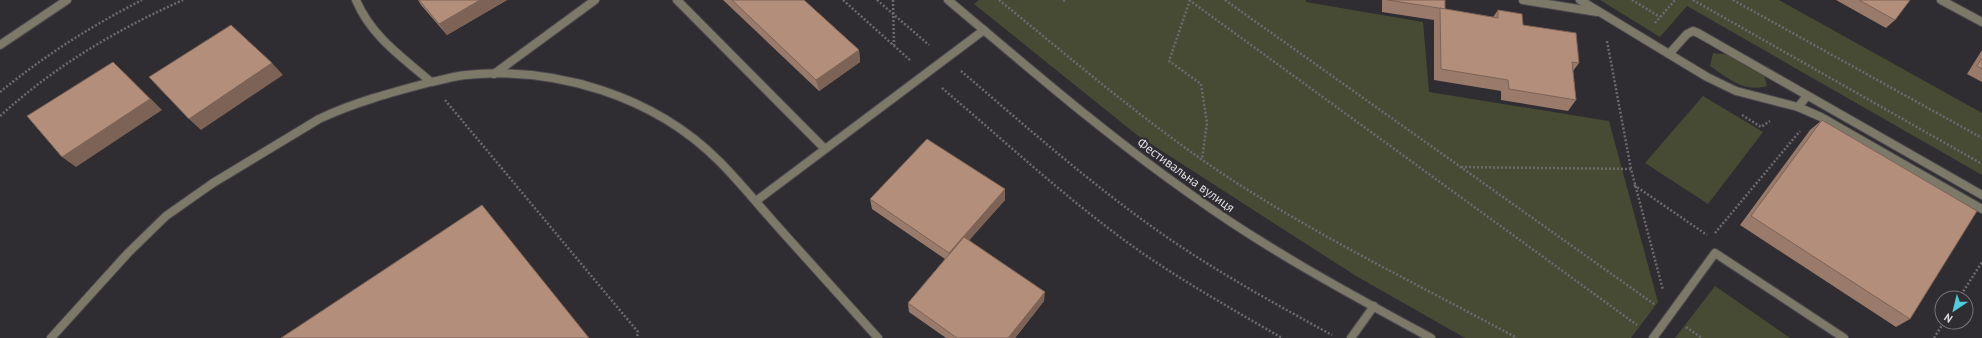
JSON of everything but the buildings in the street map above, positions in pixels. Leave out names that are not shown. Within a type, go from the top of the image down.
[{"type":"street","points":[[0,45],[67,0]]},
{"type":"street","points":[[356,0],[366,21],[376,33],[431,82]]},
{"type":"street","points":[[494,74],[595,0]]},
{"type":"street","points":[[677,0],[825,149]]},
{"type":"street","name":"Фестивальна вулиця","points":[[948,0],[1122,142],[1181,188],[1269,246],[1431,338]]},
{"type":"street","points":[[1522,0],[1602,13]]},
{"type":"street","points":[[1580,0],[1707,77],[1749,96],[1798,106],[1982,209]]},
{"type":"street","points":[[1941,0],[1982,22]]},
{"type":"street","points":[[756,201],[984,30]]},
{"type":"street","points":[[1669,54],[1687,34],[1693,31],[1698,33],[1982,195]]},
{"type":"street","points":[[51,338],[149,232],[193,196],[318,119],[341,108],[367,99],[431,82],[466,75],[494,74],[540,76],[593,86],[636,103],[659,116],[698,142],[718,160],[756,201],[878,338]]},
{"type":"street","points":[[1798,106],[1807,96]]},
{"type":"street","points":[[1653,337],[1715,253],[1844,338]]},
{"type":"street","points":[[1351,338],[1374,306]]},
{"type":"path","points":[[0,92],[37,62],[79,34],[142,0]]},
{"type":"path","points":[[0,116],[42,80],[87,48],[122,29],[183,0]]},
{"type":"path","points":[[843,0],[926,74],[1120,237],[1210,297],[1282,338]]},
{"type":"path","points":[[877,0],[1069,163],[1152,227],[1279,305],[1338,338]]},
{"type":"path","points":[[893,0],[894,45]]},
{"type":"path","points":[[999,0],[1130,105],[1202,159],[1275,207],[1340,244],[1518,338]]},
{"type":"path","points":[[1202,159],[1207,123],[1201,84],[1169,61],[1190,0],[1653,337]]},
{"type":"path","points":[[1225,0],[1702,338]]},
{"type":"path","points":[[1632,0],[1660,17]]},
{"type":"path","points":[[1654,25],[1674,0]]},
{"type":"path","points":[[1693,0],[1982,164]]},
{"type":"path","points":[[1734,0],[1982,138]]},
{"type":"path","points":[[1607,38],[1634,184],[1670,315]]},
{"type":"path","points":[[431,82],[638,332],[637,338]]},
{"type":"path","points":[[1634,184],[1711,238],[1802,129]]},
{"type":"path","points":[[1461,167],[1631,169]]},
{"type":"path","points":[[1964,290],[1982,262]]},
{"type":"green space","points":[[979,0],[1306,0],[1306,2],[1423,22],[1429,92],[1609,121],[1658,302],[1631,338],[1465,338],[1356,276],[1137,135],[974,4]]},
{"type":"green space","points":[[1600,0],[1779,0],[1982,113],[1982,175],[1687,6],[1660,37]]},
{"type":"green space","points":[[1713,53],[1734,55],[1764,74],[1767,86],[1751,88],[1730,79],[1710,66]]},
{"type":"green space","points":[[1703,96],[1763,132],[1708,204],[1645,163]]},
{"type":"green space","points":[[1715,286],[1790,338],[1675,338]]}]
